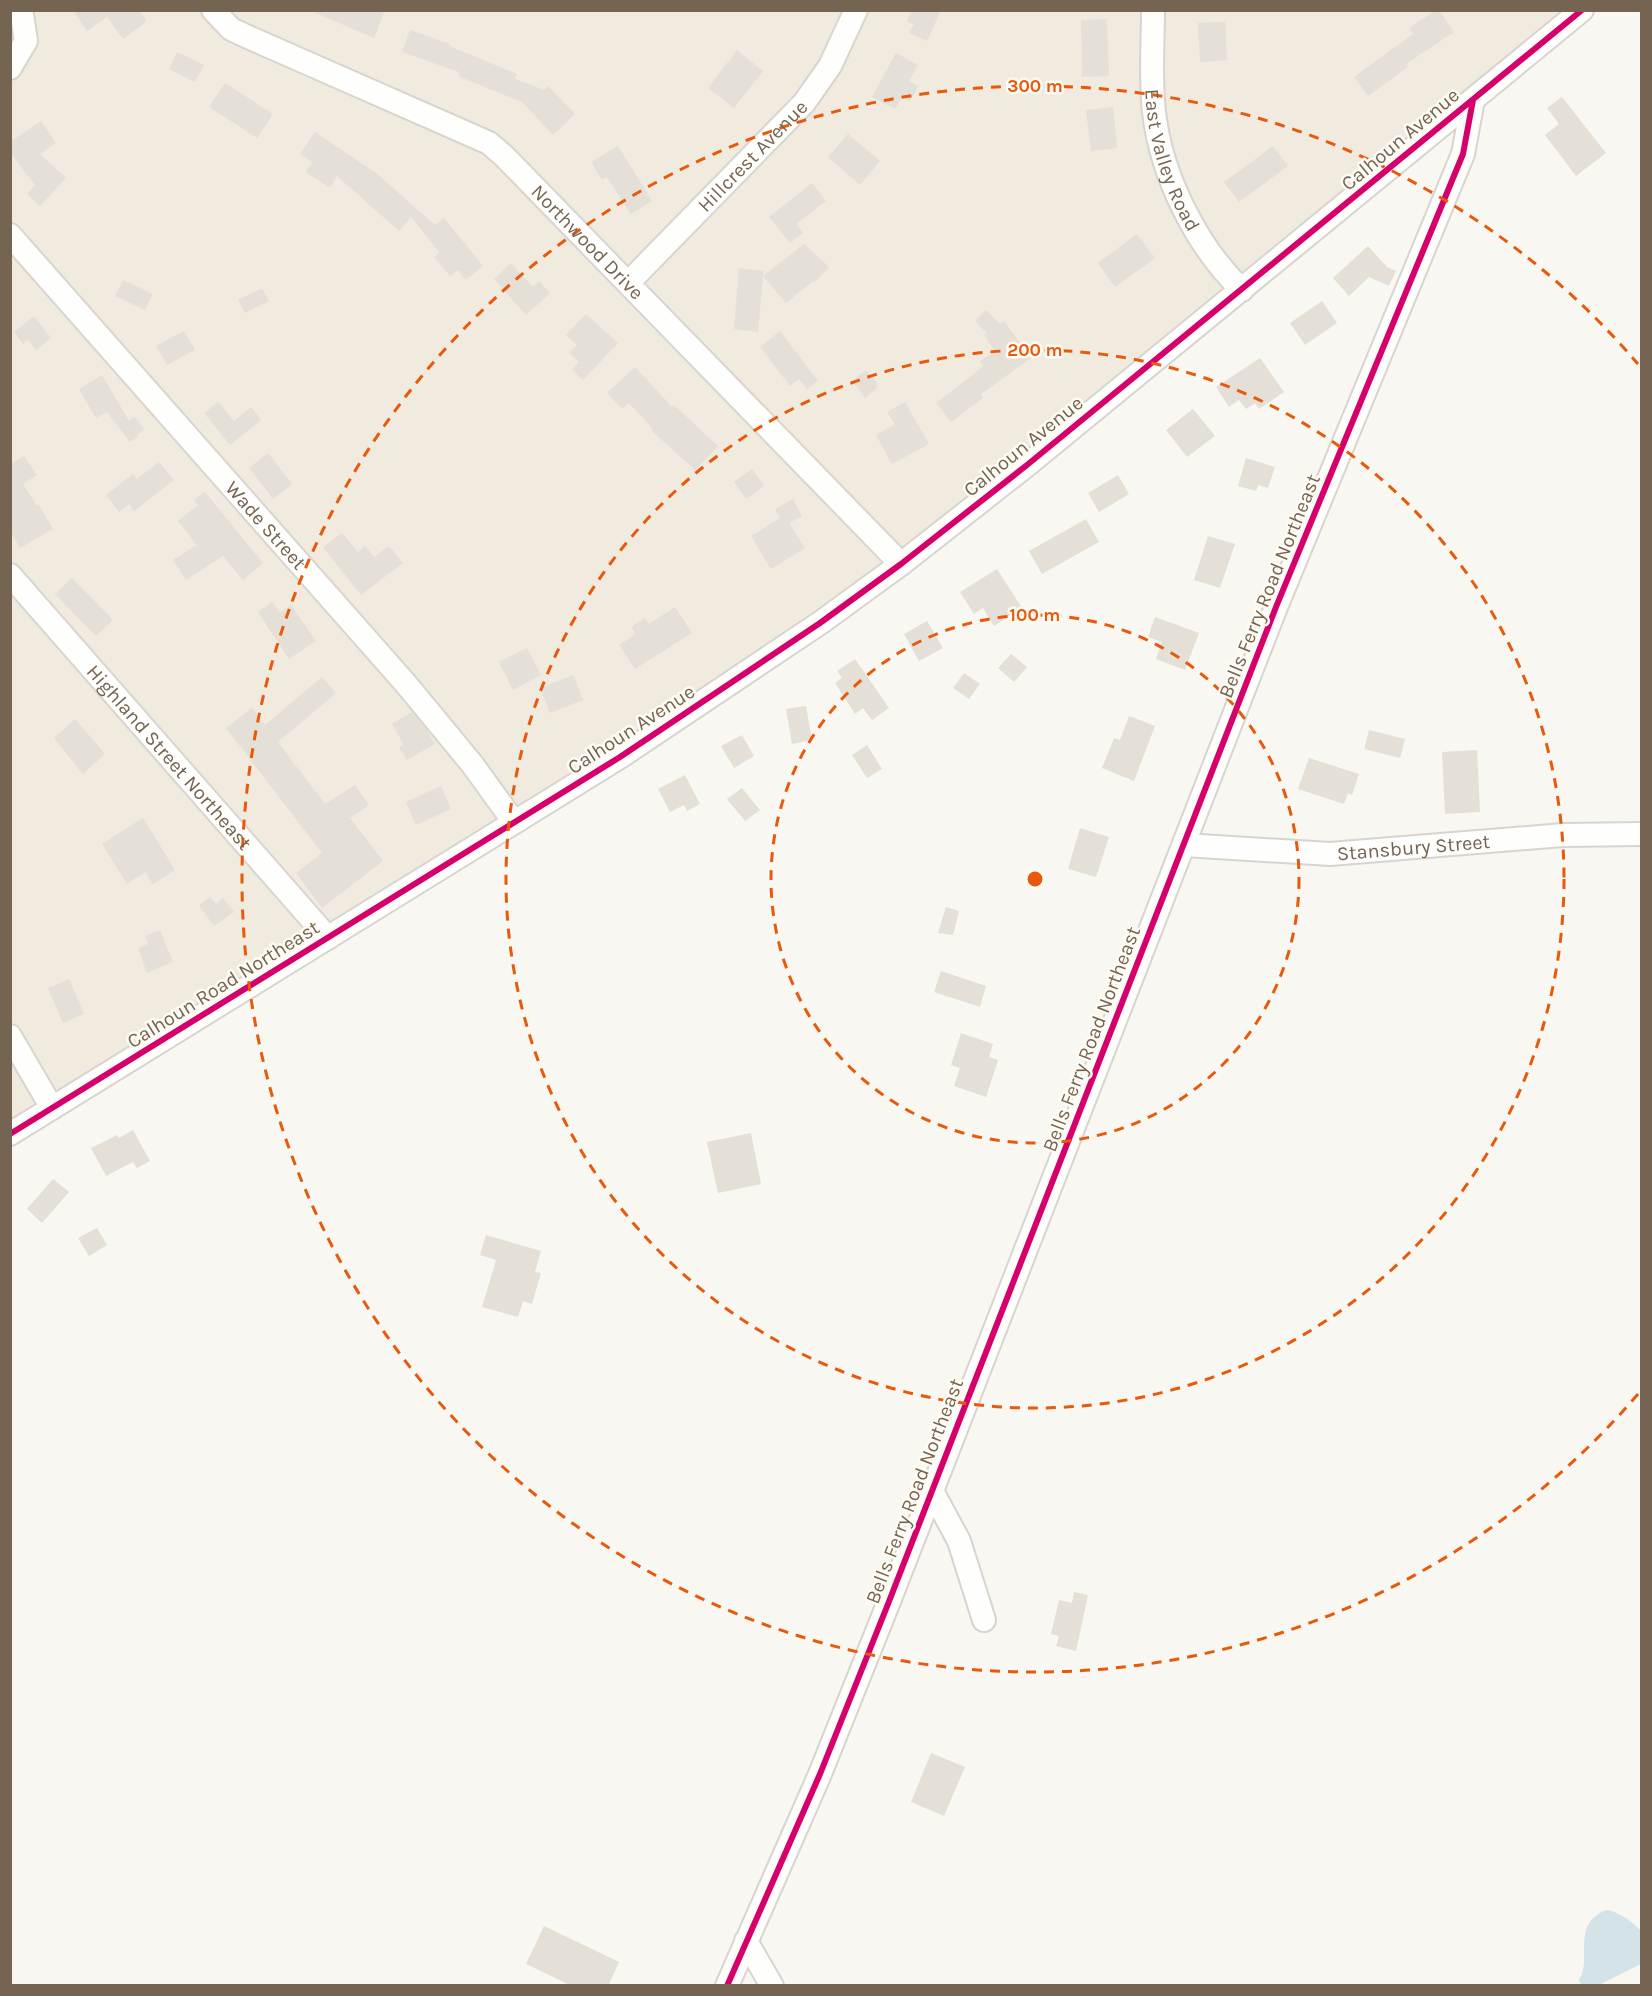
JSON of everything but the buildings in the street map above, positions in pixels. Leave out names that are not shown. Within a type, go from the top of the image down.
[{"type":"street","points":[[10,68],[26,41],[22,15],[18,10]]},
{"type":"street","name":"Northwood Drive","points":[[213,10],[231,29],[489,143],[901,564]]},
{"type":"street","name":"Hillcrest Avenue","points":[[628,283],[804,103],[830,66],[856,10]]},
{"type":"street","name":"East Valley Road","points":[[1153,10],[1154,113],[1173,187],[1191,223],[1223,272],[1242,290]]},
{"type":"street","name":"Calhoun Avenue","points":[[452,861],[620,757],[820,623],[901,564],[1027,465],[1582,10]]},
{"type":"street","name":"Bells Ferry Road Northeast","points":[[727,1986],[820,1774],[1276,607],[1463,154],[1473,100]]},
{"type":"street","name":"Wade Street","points":[[10,235],[406,684],[472,764],[514,822]]},
{"type":"street","name":"Highland Street Northeast","points":[[10,574],[328,938]]},
{"type":"street","name":"Stansbury Street","points":[[1184,845],[1330,854],[1563,835],[1641,834]]},
{"type":"street","name":"Calhoun Road Northeast","points":[[10,1134],[452,861]]},
{"type":"street","points":[[10,1036],[52,1108]]},
{"type":"street","points":[[932,1491],[959,1541],[984,1620]]},
{"type":"street","points":[[746,1941],[772,1986]]},
{"type":"shaded area","points":[[11,11],[1567,11],[820,623],[11,1134]]},
{"type":"shaded area","points":[[1606,1910],[1625,1918],[1641,1931],[1641,1964],[1599,1985],[1581,1985],[1579,1980],[1583,1972],[1585,1933],[1595,1916]]},
{"type":"cycle path","points":[[10,1134],[620,757],[820,623],[901,564],[1027,465],[1582,10]]},
{"type":"cycle path","points":[[727,1986],[820,1774],[1276,607],[1463,154],[1473,100]]}]
